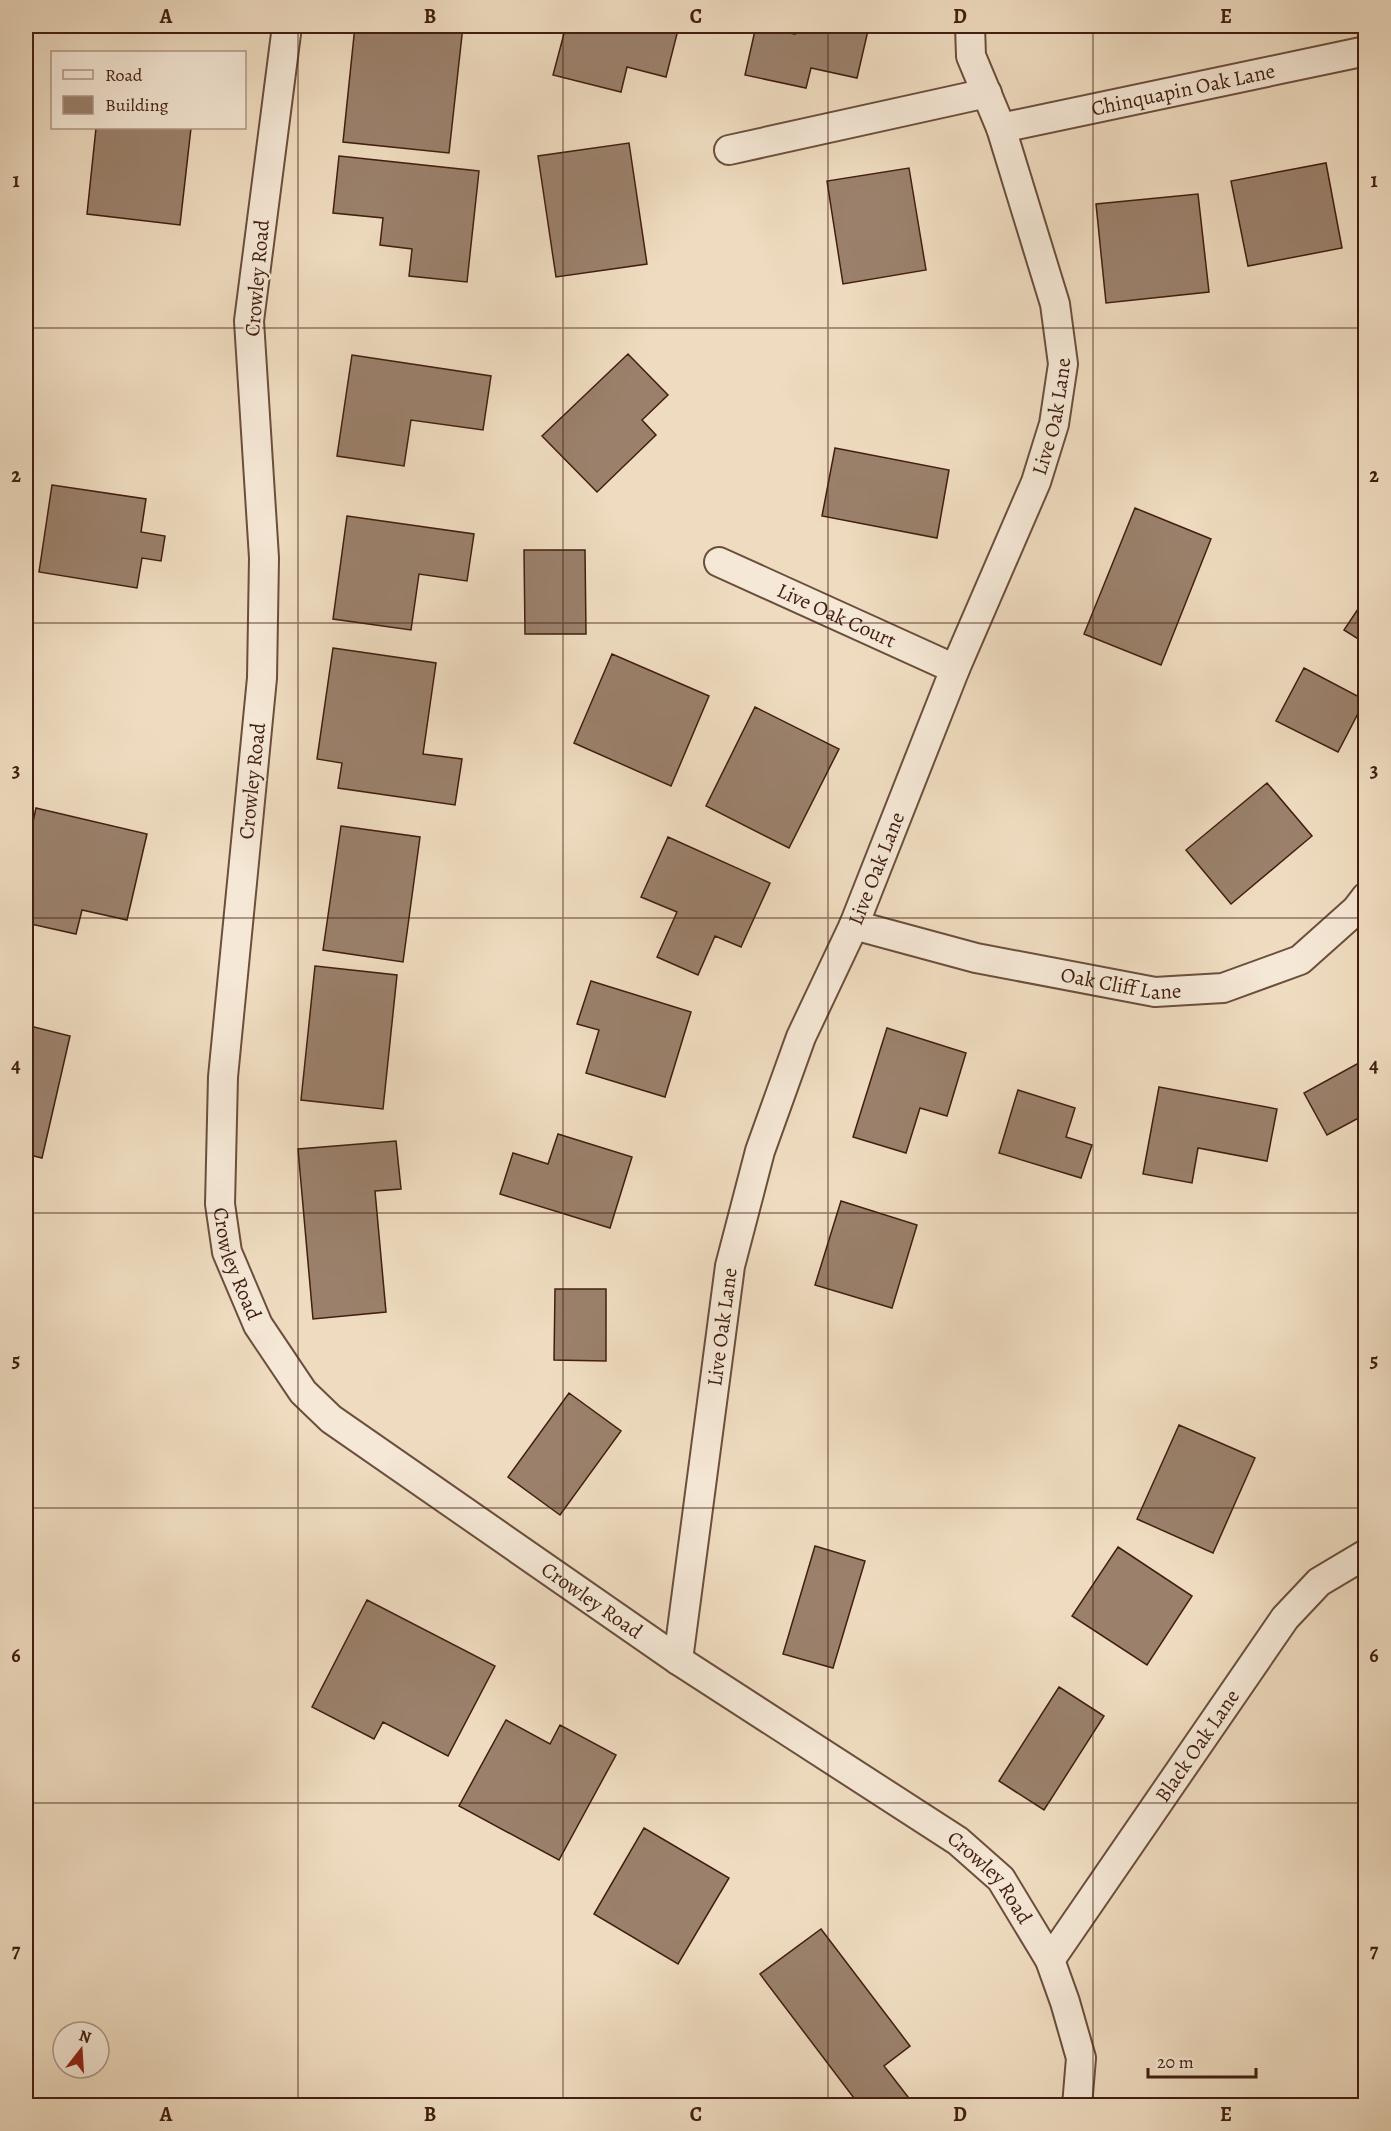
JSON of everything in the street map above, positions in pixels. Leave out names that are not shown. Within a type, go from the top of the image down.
[{"type":"street","name":"Crowley Road","points":[[287,26],[249,321],[264,558],[262,678],[223,1077],[220,1204],[227,1252],[258,1325],[303,1392],[331,1419],[678,1660],[958,1841],[1001,1880],[1050,1960],[1081,2058],[1077,2106]]},
{"type":"street","name":"Live Oak Lane","points":[[678,1660],[730,1266],[760,1152],[801,1038],[854,925],[955,669],[1036,482],[1054,424],[1063,364],[1055,304],[1001,128],[971,56],[970,26]]},
{"type":"street","name":"Chinquapin Oak Lane","points":[[1001,128],[1365,51]]},
{"type":"street","points":[[729,150],[987,93]]},
{"type":"street","name":"Live Oak Court","points":[[719,562],[955,669]]},
{"type":"street","name":"Oak Cliff Lane","points":[[854,925],[976,958],[1155,992],[1223,988],[1300,960],[1356,910],[1365,897]]},
{"type":"street","name":"Black Oak Lane","points":[[1050,1960],[1285,1618],[1319,1582],[1365,1554]]},
{"type":"building","points":[[355,26],[463,26],[449,153],[343,142]]},
{"type":"building","points":[[566,26],[679,26],[666,77],[627,67],[621,92],[553,75]]},
{"type":"building","points":[[756,26],[795,34],[797,26],[869,26],[857,78],[811,68],[806,88],[745,75]]},
{"type":"building","points":[[96,129],[191,129],[180,225],[87,214]]},
{"type":"building","points":[[629,143],[647,264],[556,277],[538,156]]},
{"type":"building","points":[[339,156],[479,171],[467,282],[409,276],[412,249],[380,245],[383,218],[333,213]]},
{"type":"building","points":[[1326,163],[1342,248],[1248,266],[1231,181]]},
{"type":"building","points":[[909,168],[926,270],[843,284],[827,181]]},
{"type":"building","points":[[1198,194],[1209,292],[1106,303],[1096,204]]},
{"type":"building","points":[[628,354],[668,395],[642,420],[656,435],[597,492],[542,436]]},
{"type":"building","points":[[352,355],[491,376],[483,430],[411,420],[404,466],[337,456]]},
{"type":"building","points":[[835,448],[949,470],[937,538],[822,516]]},
{"type":"building","points":[[52,485],[146,499],[141,532],[165,536],[161,561],[142,558],[137,588],[39,572]]},
{"type":"building","points":[[1135,508],[1211,539],[1161,665],[1084,634]]},
{"type":"building","points":[[347,516],[474,534],[467,581],[419,574],[411,630],[333,619]]},
{"type":"building","points":[[524,550],[585,550],[586,634],[525,634]]},
{"type":"building","points":[[1366,597],[1366,644],[1344,630]]},
{"type":"building","points":[[333,648],[436,663],[423,754],[462,759],[455,805],[338,788],[342,763],[317,759]]},
{"type":"building","points":[[612,654],[709,696],[671,786],[574,743]]},
{"type":"building","points":[[1304,668],[1365,700],[1338,752],[1276,721]]},
{"type":"building","points":[[755,707],[839,749],[789,848],[706,806]]},
{"type":"building","points":[[1267,783],[1312,836],[1231,904],[1186,850]]},
{"type":"building","points":[[36,808],[147,834],[127,920],[82,910],[76,934],[26,923],[26,853]]},
{"type":"building","points":[[341,826],[420,837],[403,962],[323,950]]},
{"type":"building","points":[[668,837],[770,883],[741,947],[715,936],[698,975],[657,957],[677,912],[641,897]]},
{"type":"building","points":[[315,966],[397,975],[383,1109],[301,1100]]},
{"type":"building","points":[[591,981],[691,1012],[665,1097],[586,1073],[599,1030],[577,1024]]},
{"type":"building","points":[[26,1025],[70,1036],[42,1158],[26,1154]]},
{"type":"building","points":[[887,1028],[966,1053],[947,1116],[920,1108],[906,1153],[853,1137]]},
{"type":"building","points":[[1366,1059],[1366,1114],[1327,1135],[1304,1093]]},
{"type":"building","points":[[1159,1087],[1277,1109],[1267,1161],[1198,1148],[1192,1183],[1143,1174]]},
{"type":"building","points":[[1018,1090],[1075,1108],[1066,1137],[1092,1145],[1081,1178],[999,1153]]},
{"type":"building","points":[[558,1134],[632,1157],[610,1228],[500,1194],[513,1153],[548,1164]]},
{"type":"building","points":[[396,1141],[401,1189],[375,1191],[386,1312],[313,1319],[298,1149]]},
{"type":"building","points":[[841,1201],[917,1225],[892,1308],[815,1285]]},
{"type":"building","points":[[555,1289],[606,1289],[606,1361],[554,1360]]},
{"type":"building","points":[[1365,1336],[1366,1423],[1358,1423]]},
{"type":"building","points":[[569,1393],[621,1431],[560,1515],[508,1477]]},
{"type":"building","points":[[1179,1425],[1255,1458],[1213,1553],[1137,1519]]},
{"type":"building","points":[[815,1546],[865,1561],[833,1668],[783,1654]]},
{"type":"building","points":[[1118,1547],[1192,1596],[1147,1665],[1072,1616]]},
{"type":"building","points":[[367,1600],[495,1666],[448,1756],[383,1722],[374,1739],[312,1707]]},
{"type":"building","points":[[1059,1687],[1104,1716],[1044,1810],[999,1781]]},
{"type":"building","points":[[506,1720],[550,1744],[560,1725],[616,1755],[559,1860],[459,1806]]},
{"type":"building","points":[[644,1828],[729,1878],[678,1964],[594,1914]]},
{"type":"building","points":[[821,1929],[910,2046],[884,2066],[908,2097],[897,2106],[860,2106],[760,1974]]}]
